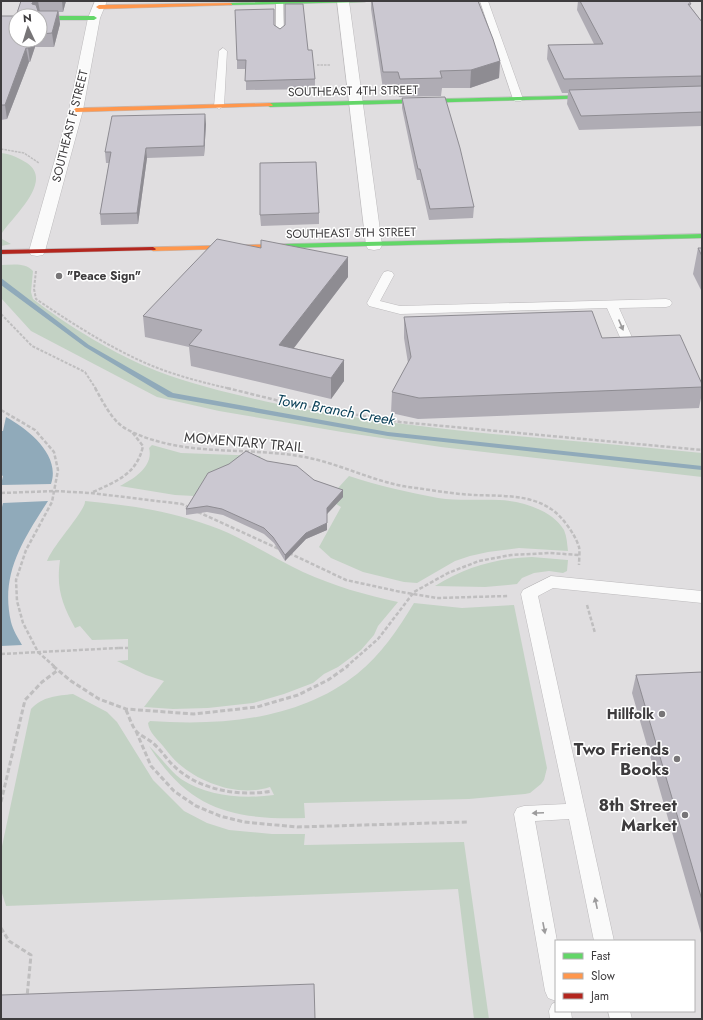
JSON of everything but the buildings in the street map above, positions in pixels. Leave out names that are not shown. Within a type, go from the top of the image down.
[{"type":"street","points":[[48,17],[98,8],[365,1]]},
{"type":"street","points":[[343,2],[374,245]]},
{"type":"street","name":"SOUTHEAST F STREET","points":[[37,251],[76,110],[98,8]]},
{"type":"street","name":"SOUTHEAST 4TH STREET","points":[[76,110],[610,97]]},
{"type":"street","name":"SOUTHEAST 5TH STREET","points":[[1,252],[374,245],[702,236]]},
{"type":"lane","points":[[484,1],[518,99]]},
{"type":"lane","points":[[279,3],[280,34]]},
{"type":"lane","points":[[219,106],[223,51]]},
{"type":"lane","points":[[388,275],[373,303],[400,310],[666,303]]},
{"type":"lane","points":[[612,305],[629,344],[636,348],[650,347]]},
{"type":"lane","points":[[604,940],[529,594],[551,582],[702,597]]},
{"type":"lane","points":[[555,985],[524,814],[577,811]]},
{"type":"path","points":[[1,149],[24,153],[40,164]]},
{"type":"path","points":[[36,271],[34,289],[36,299],[82,330],[141,361],[200,382],[292,404],[400,422],[702,450]]},
{"type":"path","name":"MOMENTARY TRAIL","points":[[1,314],[32,346],[86,372],[113,418],[132,432],[153,440],[186,448],[260,451],[318,460],[404,487],[467,494],[499,495],[526,499],[550,508],[565,521],[580,547],[579,568]]},
{"type":"path","points":[[1,410],[35,430],[54,452],[58,470],[52,502],[26,550],[16,580],[17,601],[23,623],[38,652],[71,681],[99,698],[126,709],[194,714],[256,708],[298,695],[328,680],[352,663],[378,639],[413,594],[448,573],[479,561],[511,555],[550,553],[579,555]]},
{"type":"path","points":[[91,493],[121,479],[136,467],[142,453],[143,446],[132,432]]},
{"type":"path","points":[[1,493],[55,491],[91,493],[182,504],[346,580],[437,598],[529,594]]},
{"type":"path","points":[[585,599],[595,633]]},
{"type":"path","points":[[1,654],[128,648]]},
{"type":"path","points":[[1,802],[25,700],[42,682],[58,670]]},
{"type":"path","points":[[126,709],[153,768],[178,795],[195,806],[219,816],[244,823],[307,827],[467,822]]},
{"type":"path","points":[[136,731],[154,744],[175,767],[185,775],[210,787],[239,794],[257,794],[272,791]]},
{"type":"path","points":[[1,928],[9,941],[30,955],[27,1000]]},
{"type":"green space","points":[[1,153],[15,156],[27,163],[34,170],[36,179],[34,189],[29,198],[2,233],[2,239],[11,244],[1,246]]},
{"type":"green space","points":[[1,265],[22,265],[30,268],[33,271],[31,292],[33,299],[77,329],[125,357],[157,371],[202,386],[278,404],[385,422],[493,434],[702,453],[702,477],[441,447],[219,411],[157,397],[31,331],[1,298]]},
{"type":"green space","points":[[152,445],[181,453],[261,456],[246,469],[194,496],[175,495],[120,486],[137,476],[146,466],[150,455],[149,448]]},
{"type":"green space","points":[[349,476],[382,486],[438,498],[499,500],[517,502],[536,508],[552,517],[559,523],[565,533],[568,551],[519,548],[488,552],[455,561],[417,583],[404,582],[363,572],[331,558],[319,547],[341,507],[328,499]]},
{"type":"green space","points":[[85,501],[153,510],[203,523],[251,544],[292,567],[326,582],[350,590],[398,602],[361,650],[313,683],[284,694],[253,703],[208,708],[173,709],[144,707],[164,681],[146,675],[117,661],[128,660],[128,639],[92,640],[80,626],[75,628],[61,596],[59,579],[60,560],[47,561],[50,554],[84,506]]},
{"type":"green space","points":[[532,557],[568,560],[567,571],[563,573],[549,571],[534,573],[522,578],[517,584],[485,587],[435,586],[446,579],[482,565],[507,559]]},
{"type":"green space","points":[[414,603],[462,608],[514,605],[547,768],[544,780],[530,793],[469,799],[304,803],[305,818],[256,817],[215,807],[197,797],[180,785],[164,768],[149,746],[181,779],[203,790],[226,795],[251,797],[274,795],[270,787],[258,790],[246,790],[222,787],[210,783],[188,771],[175,760],[154,735],[148,723],[150,721],[204,722],[258,717],[285,710],[310,701],[334,689],[366,667],[388,641]]},
{"type":"green space","points":[[73,694],[107,712],[117,722],[153,780],[184,811],[207,823],[229,830],[272,834],[305,834],[304,845],[464,842],[489,1019],[474,1019],[458,889],[6,906],[1,890],[1,851],[31,709],[40,701],[45,699]]},
{"type":"water","points":[[6,417],[24,428],[33,436],[47,453],[53,473],[51,484],[1,485],[3,476],[1,475],[1,431],[3,431]]},
{"type":"water","points":[[48,501],[22,544],[11,573],[8,605],[12,625],[22,645],[1,646],[1,511],[3,503]]},
{"type":"waterway","name":"Town Branch Creek","points":[[1,280],[87,346],[171,395],[388,434],[702,468]]},
{"type":"traffic: fast","points":[[230,4],[365,1]]},
{"type":"traffic: fast","points":[[48,18],[94,18]]},
{"type":"traffic: fast","points":[[270,105],[598,97]]},
{"type":"traffic: fast","points":[[284,246],[702,236]]},
{"type":"traffic: slow","points":[[99,7],[230,4]]},
{"type":"traffic: slow","points":[[76,110],[270,105]]},
{"type":"traffic: slow","points":[[153,249],[284,246]]},
{"type":"traffic: jam","points":[[1,252],[153,249]]},
{"type":"place","name":"\"Peace Sign\"","points":[[59,276]]},
{"type":"place","name":"Hillfolk","points":[[662,714]]},
{"type":"place","name":"Two Friends Books","points":[[677,759]]},
{"type":"place","name":"8th Street Market","points":[[685,815]]}]
